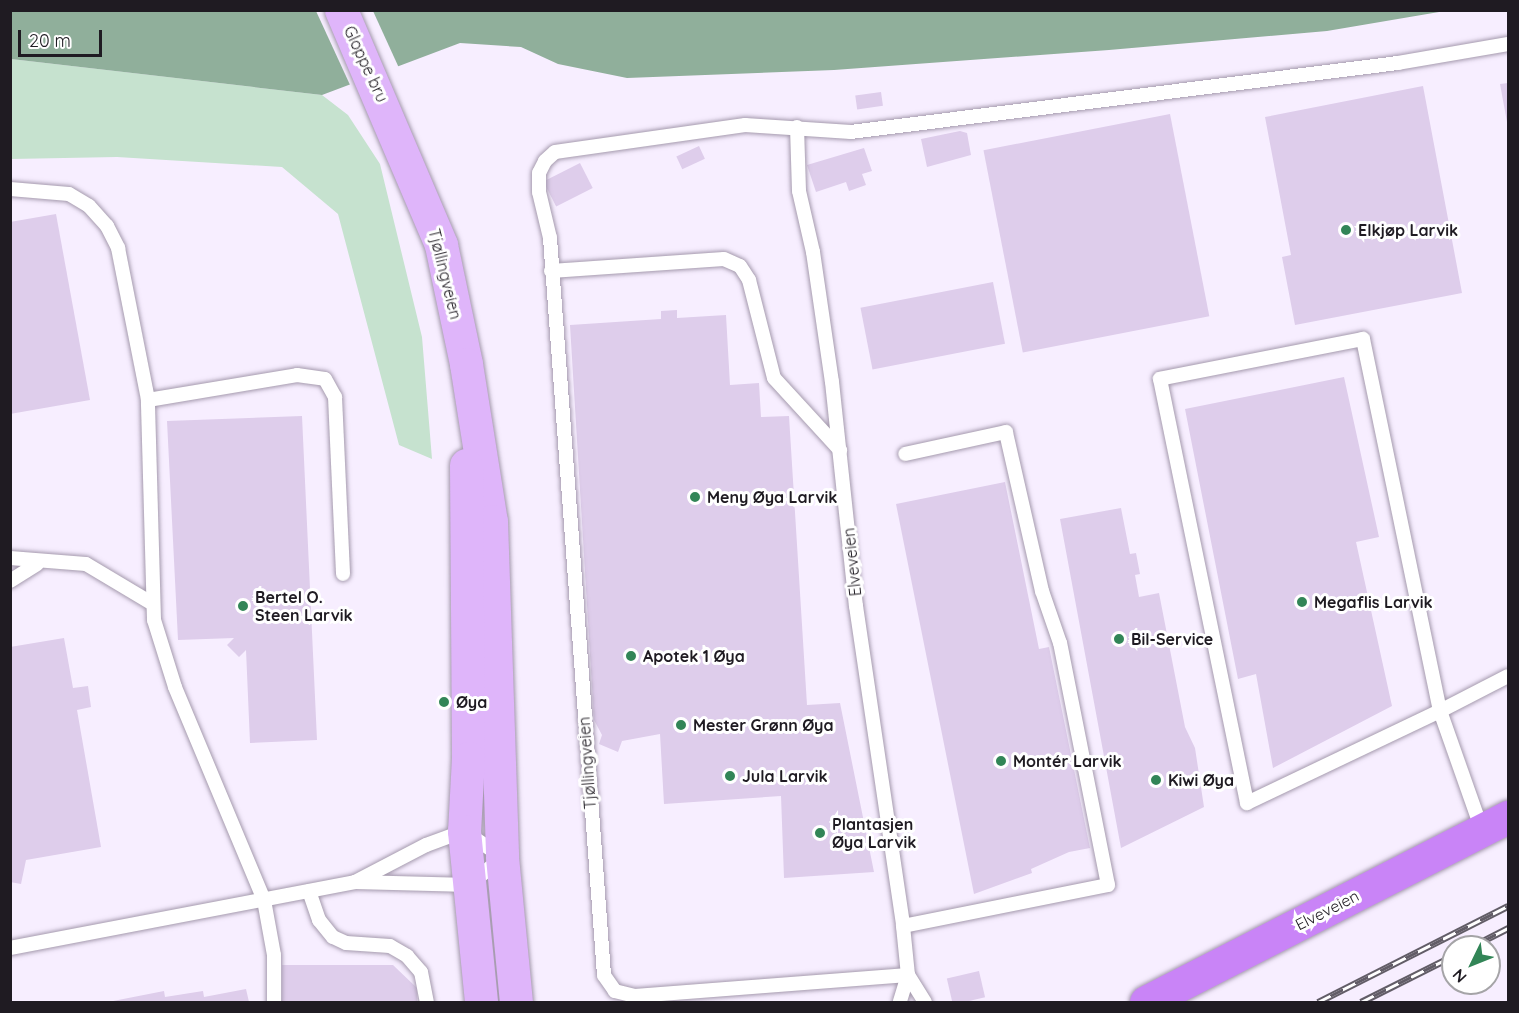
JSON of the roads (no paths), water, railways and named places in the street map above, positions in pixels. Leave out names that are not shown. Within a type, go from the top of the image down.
[{"type":"highway","name":"Elveveien","points":[[1146,1002],[1496,824]]},
{"type":"main road","name":"Gloppe bru","points":[[341,10],[390,118]]},
{"type":"main road","name":"Tjøllingveien","points":[[390,118],[441,245],[466,364],[490,521],[502,857],[516,1002]]},
{"type":"main road","name":"Tjøllingveien","points":[[466,364],[468,758],[464,831],[481,1002]]},
{"type":"lane","name":"Tjøllingveien","points":[[908,975],[635,996],[615,992],[604,975],[550,238],[538,173],[555,152],[745,125],[851,132],[1398,63],[1509,44]]},
{"type":"lane","name":"Elveveien","points":[[797,127],[799,191],[813,252],[840,450],[856,606],[903,926],[908,975]]},
{"type":"lane","points":[[10,189],[69,194],[89,206],[107,226],[118,248],[148,400],[153,604],[172,679],[264,900],[274,955],[274,1002]]},
{"type":"lane","points":[[551,272],[724,259],[740,266],[749,280],[774,378],[840,450]]},
{"type":"lane","points":[[1496,824],[1440,711],[1363,339],[1160,379],[1247,802],[1440,711],[1509,676]]},
{"type":"lane","points":[[148,400],[297,375],[325,379],[335,397],[343,574]]},
{"type":"lane","points":[[903,926],[1108,885],[1060,643],[1042,591],[1006,432],[905,454]]},
{"type":"lane","points":[[10,558],[37,564],[63,560],[86,564],[153,604]]},
{"type":"lane","points":[[10,581],[37,564]]},
{"type":"lane","points":[[10,948],[355,882],[470,885],[502,857],[464,831],[426,845],[355,882]]},
{"type":"lane","points":[[309,891],[319,920],[333,937],[346,943],[390,946],[407,956],[421,972],[427,1002]]},
{"type":"lane","points":[[900,1002],[908,975]]},
{"type":"lane","points":[[908,975],[925,1002]]},
{"type":"railway","points":[[1318,1002],[1508,906]]},
{"type":"railway","points":[[1494,935],[1508,928]]},
{"type":"railway","points":[[1361,1002],[1441,962]]},
{"type":"place","name":"Elkjøp Larvik","points":[[1346,230]]},
{"type":"place","name":"Meny Øya Larvik","points":[[695,497]]},
{"type":"place","name":"Megaflis Larvik","points":[[1302,602]]},
{"type":"place","name":"Bertel O. Steen Larvik","points":[[243,606]]},
{"type":"place","name":"Bil-Service","points":[[1119,639]]},
{"type":"place","name":"Apotek 1 Øya","points":[[631,656]]},
{"type":"place","name":"Øya","points":[[444,702]]},
{"type":"place","name":"Mester Grønn Øya","points":[[681,725]]},
{"type":"place","name":"Montér Larvik","points":[[1001,761]]},
{"type":"place","name":"Jula Larvik","points":[[730,776]]},
{"type":"place","name":"Kiwi Øya","points":[[1156,780]]},
{"type":"place","name":"Plantasjen Øya Larvik","points":[[820,833]]}]
